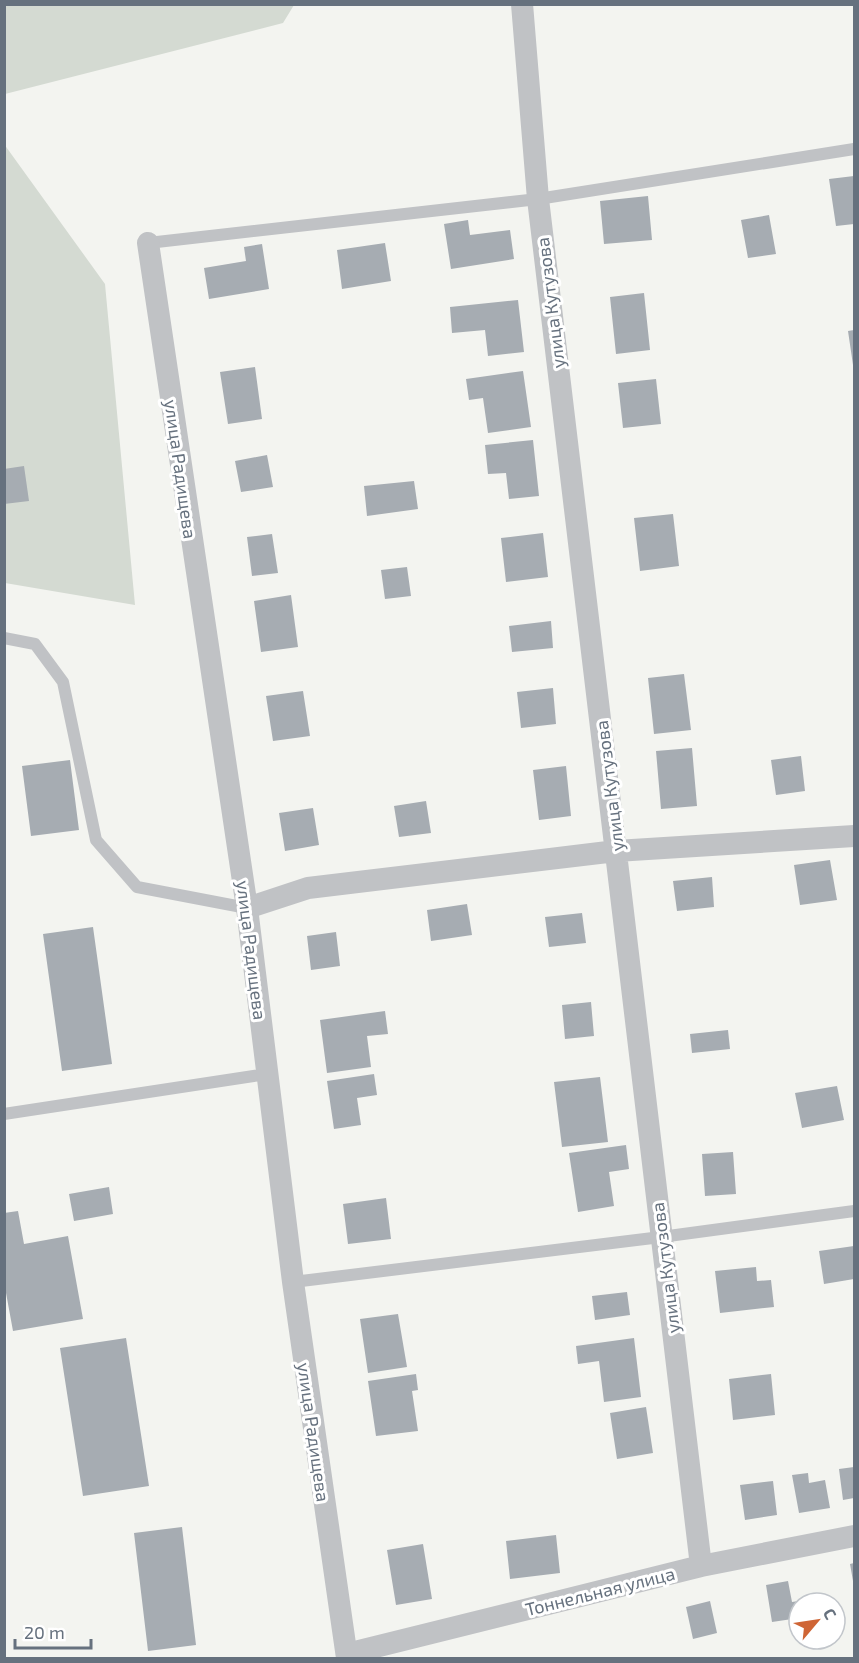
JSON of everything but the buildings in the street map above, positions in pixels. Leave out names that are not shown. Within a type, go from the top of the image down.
[{"type":"street","name":"улица Кутузова","points":[[522,4],[538,199],[701,1566]]},
{"type":"street","name":"улица Радищева","points":[[148,243],[247,908],[292,1282],[347,1656]]},
{"type":"street","points":[[247,908],[308,888],[616,851],[855,836]]},
{"type":"street","name":"Тоннельная улица","points":[[347,1656],[701,1566],[855,1536]]},
{"type":"lane","points":[[148,243],[538,199],[855,150]]},
{"type":"lane","points":[[4,638],[35,644],[63,682],[96,840],[137,887],[247,908]]},
{"type":"lane","points":[[4,1114],[267,1074]]},
{"type":"lane","points":[[292,1282],[855,1211]]},
{"type":"shaded area","points":[[5,4],[294,5],[283,23],[5,94]]},
{"type":"shaded area","points":[[4,144],[105,284],[135,605],[5,583]]}]
